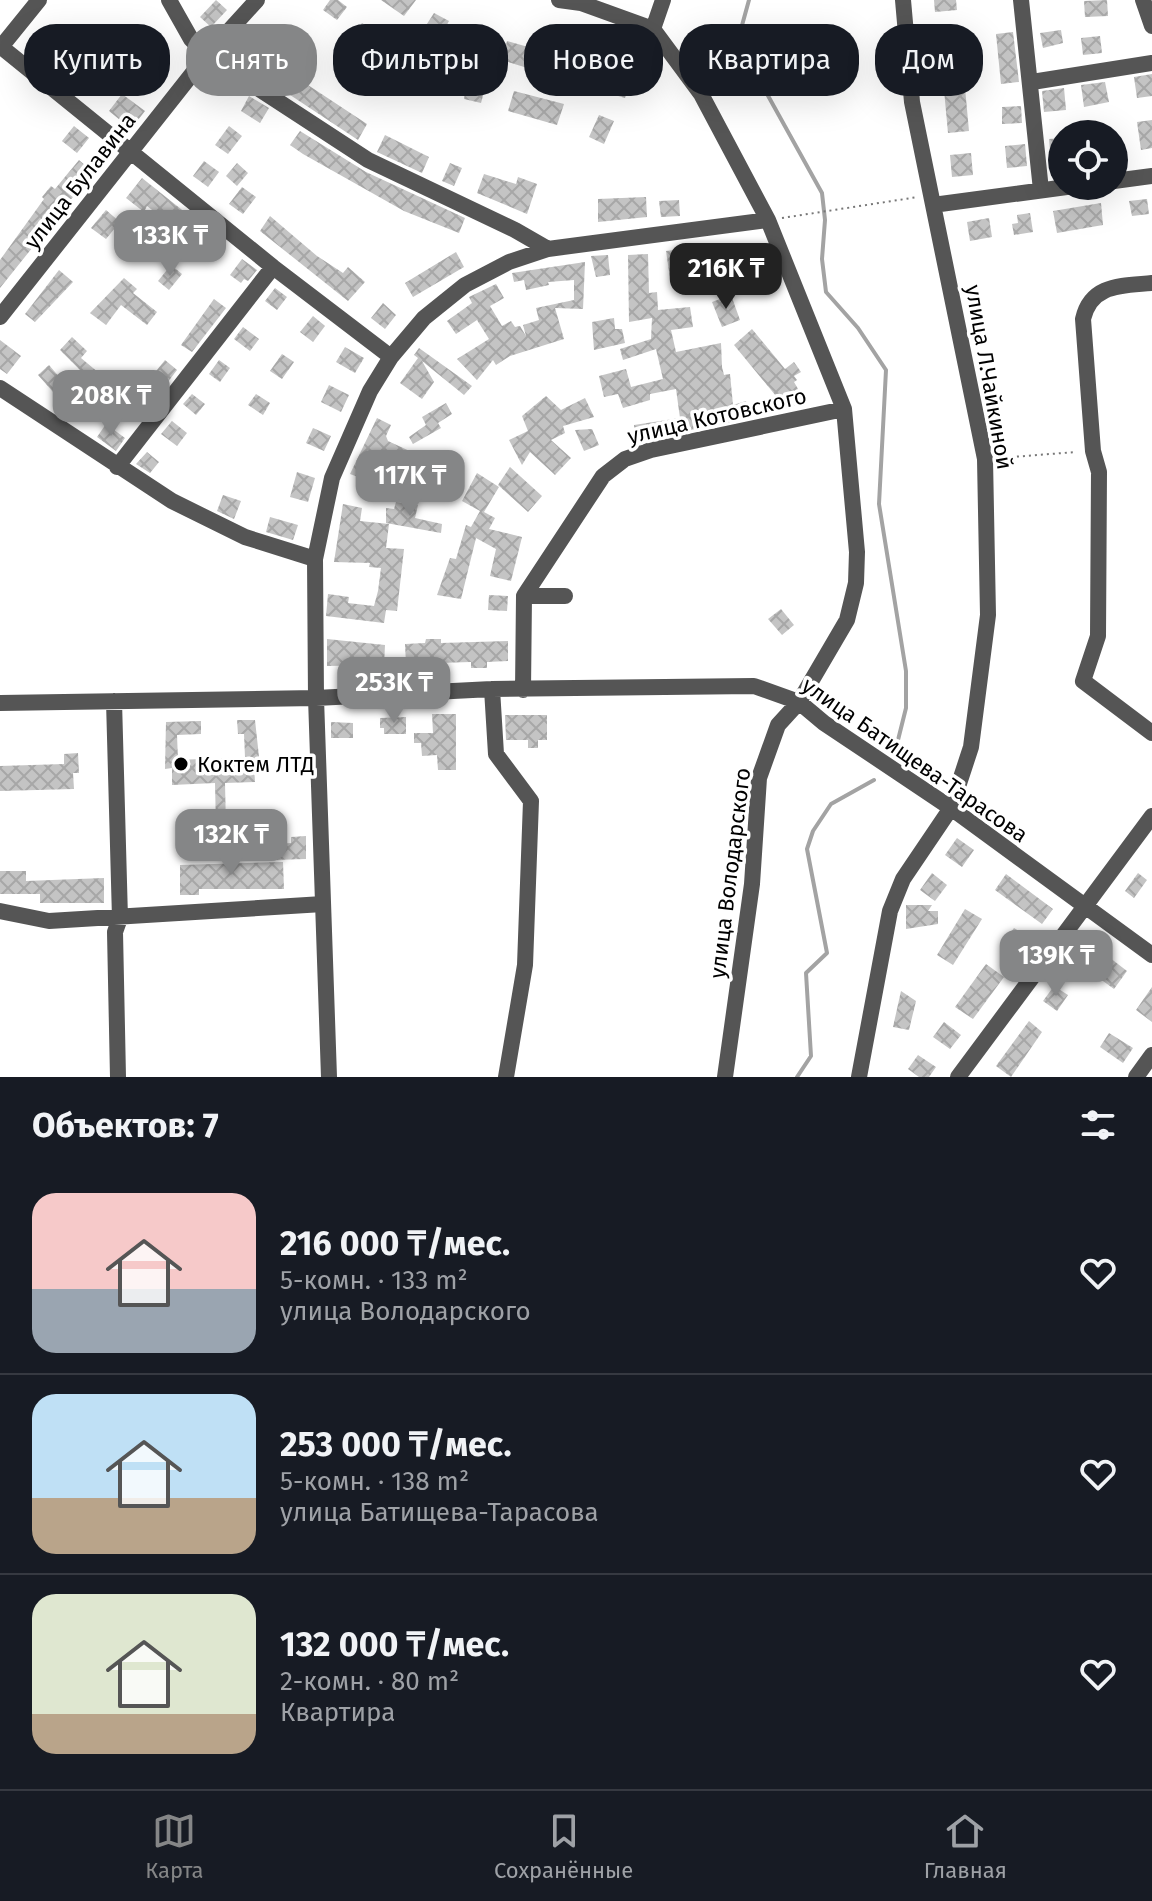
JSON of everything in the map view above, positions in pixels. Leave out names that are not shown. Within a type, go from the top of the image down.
[{"type":"street","points":[[39,0],[1,46],[273,267],[391,357]]},
{"type":"street","points":[[169,0],[186,30]]},
{"type":"street","name":"улица Булавина","points":[[235,24],[257,0]]},
{"type":"street","points":[[559,0],[581,3],[639,24]]},
{"type":"street","points":[[655,24],[663,0]]},
{"type":"street","name":"улица Л.Чайкиной","points":[[859,1077],[890,911],[903,879],[951,808],[971,747],[988,615],[985,459],[912,102],[903,0]]},
{"type":"street","points":[[1021,0],[1041,190]]},
{"type":"street","points":[[1143,0],[1152,26]]},
{"type":"street","name":"улица Володарского","points":[[663,43],[701,94],[768,220],[844,409],[857,552],[856,583],[847,620],[799,702],[778,725],[759,778],[752,884],[725,1077]]},
{"type":"street","points":[[1032,82],[1152,63]]},
{"type":"street","name":"улица Булавина","points":[[0,317],[186,82]]},
{"type":"street","points":[[270,96],[368,160],[515,230],[548,249]]},
{"type":"street","points":[[1128,179],[1152,176]]},
{"type":"street","points":[[932,200],[1048,189]]},
{"type":"street","points":[[329,1077],[316,698],[315,559],[332,478],[370,391],[391,357],[424,318],[465,285],[509,262],[548,249],[768,220]]},
{"type":"street","points":[[117,467],[273,267]]},
{"type":"street","points":[[1152,283],[1111,287],[1097,292],[1086,304],[1083,319],[1093,451],[1099,472],[1098,636],[1083,681],[1152,733]]},
{"type":"street","points":[[0,388],[172,501],[245,537],[315,559]]},
{"type":"street","name":"улица Котовского","points":[[524,596],[582,504],[603,476],[625,459],[844,409]]},
{"type":"street","points":[[523,690],[524,596],[565,596]]},
{"type":"street","name":"улица Батищева-Тарасова","points":[[0,703],[316,698],[492,689],[754,686],[799,702],[824,723],[951,808],[1085,909],[1152,955]]},
{"type":"street","points":[[492,689],[496,754],[531,801],[525,965],[506,1077]]},
{"type":"street","points":[[114,701],[120,918],[115,932],[118,1077]]},
{"type":"street","points":[[958,1077],[1152,816]]},
{"type":"street","points":[[0,911],[49,921],[323,904]]},
{"type":"street","points":[[1136,1077],[1152,1055]]},
{"type":"path","points":[[768,220],[932,200]]},
{"type":"path","points":[[985,459],[1093,451]]},
{"type":"building","points":[[216,0],[227,10],[214,24],[208,24],[200,17]]},
{"type":"building","points":[[330,0],[338,0],[347,7],[337,20],[323,10]]},
{"type":"building","points":[[381,0],[416,0],[404,16]]},
{"type":"building","points":[[934,0],[956,0],[957,10],[935,12]]},
{"type":"building","points":[[1107,0],[1108,16],[1085,17],[1084,1]]},
{"type":"building","points":[[434,13],[449,21],[447,24],[427,24]]},
{"type":"building","points":[[1061,30],[1063,43],[1043,48],[1040,33]]},
{"type":"building","points":[[1013,32],[1019,82],[1001,84],[996,34]]},
{"type":"building","points":[[1100,36],[1102,53],[1083,55],[1081,38]]},
{"type":"building","points":[[508,41],[524,46],[524,67],[508,62]]},
{"type":"building","points":[[1152,74],[1152,96],[1137,98],[1134,77]]},
{"type":"building","points":[[1105,82],[1109,102],[1084,107],[1081,85]]},
{"type":"building","points":[[1064,88],[1066,110],[1044,112],[1042,91]]},
{"type":"building","points":[[317,91],[367,124],[358,140],[292,96],[317,96]]},
{"type":"building","points":[[514,91],[564,104],[557,125],[508,111]]},
{"type":"building","points":[[120,96],[125,96],[145,111],[131,129],[109,111]]},
{"type":"building","points":[[249,96],[269,108],[260,123],[241,111]]},
{"type":"building","points":[[464,96],[483,96],[481,103],[464,99]]},
{"type":"building","points":[[945,96],[966,96],[969,131],[948,133]]},
{"type":"building","points":[[1021,106],[1022,123],[1002,124],[1002,107]]},
{"type":"building","points":[[599,115],[614,121],[604,144],[589,137]]},
{"type":"building","points":[[1152,120],[1152,148],[1141,150],[1137,122]]},
{"type":"building","points":[[74,126],[89,138],[77,153],[62,141]]},
{"type":"building","points":[[229,126],[242,136],[228,154],[215,145]]},
{"type":"building","points":[[300,131],[366,172],[465,218],[459,233],[404,211],[303,154],[290,145]]},
{"type":"building","points":[[385,135],[429,157],[422,173],[377,152]]},
{"type":"building","points":[[1025,144],[1027,166],[1007,168],[1005,146]]},
{"type":"building","points":[[971,153],[973,175],[952,177],[950,155]]},
{"type":"building","points":[[79,160],[93,172],[0,288],[0,260],[44,199],[42,197],[51,186],[55,189]]},
{"type":"building","points":[[204,161],[219,172],[208,187],[193,176]]},
{"type":"building","points":[[237,163],[248,173],[237,186],[226,176]]},
{"type":"building","points":[[450,163],[462,168],[454,186],[442,181]]},
{"type":"building","points":[[484,174],[516,184],[518,177],[537,184],[527,214],[477,193]]},
{"type":"building","points":[[142,178],[221,241],[210,256],[147,206],[144,212],[126,198]]},
{"type":"building","points":[[242,187],[256,197],[243,214],[229,204]]},
{"type":"building","points":[[646,197],[647,217],[598,222],[598,199]]},
{"type":"building","points":[[1147,199],[1149,214],[1132,216],[1129,201]]},
{"type":"building","points":[[679,200],[680,216],[661,217],[659,201]]},
{"type":"building","points":[[1101,203],[1103,225],[1057,233],[1053,211]]},
{"type":"building","points":[[106,210],[120,222],[106,239],[91,228]]},
{"type":"building","points":[[1030,213],[1033,232],[1014,235],[1012,224],[1018,223],[1017,215]]},
{"type":"building","points":[[270,216],[317,256],[343,273],[348,267],[365,282],[348,301],[260,231]]},
{"type":"building","points":[[989,218],[992,237],[970,241],[967,222]]},
{"type":"building","points":[[682,249],[686,276],[670,278],[666,251]]},
{"type":"building","points":[[456,252],[464,267],[413,297],[405,283]]},
{"type":"building","points":[[702,252],[720,252],[720,269],[714,269],[717,289],[703,292]]},
{"type":"building","points":[[648,254],[649,293],[657,292],[658,310],[690,307],[693,327],[671,330],[676,352],[721,343],[722,367],[724,375],[730,374],[733,405],[746,401],[751,418],[635,441],[634,425],[680,418],[676,389],[650,394],[650,400],[623,408],[618,394],[604,397],[599,376],[626,369],[631,387],[663,379],[656,349],[623,360],[620,349],[651,339],[652,318],[629,322],[628,255]]},
{"type":"building","points":[[608,255],[610,275],[596,277],[591,256]]},
{"type":"building","points":[[242,259],[257,270],[248,281],[244,279],[241,283],[230,275]]},
{"type":"building","points":[[585,262],[583,309],[555,308],[564,339],[510,356],[496,365],[493,360],[477,380],[457,359],[489,339],[477,320],[456,334],[447,321],[472,303],[469,297],[496,284],[504,298],[490,306],[502,326],[511,321],[515,327],[520,326],[526,336],[523,325],[539,320],[536,308],[574,300],[574,280],[548,282],[549,285],[526,290],[524,280],[514,282],[512,273]]},
{"type":"building","points":[[171,265],[182,274],[169,290],[158,281]]},
{"type":"building","points":[[59,270],[73,282],[35,322],[25,314]]},
{"type":"building","points":[[124,278],[137,289],[133,293],[157,312],[147,325],[121,305],[106,325],[90,313]]},
{"type":"building","points":[[275,288],[287,297],[277,310],[265,301]]},
{"type":"building","points":[[731,295],[740,320],[722,327],[712,302]]},
{"type":"building","points":[[214,299],[226,308],[192,352],[181,345]]},
{"type":"building","points":[[383,303],[396,315],[385,329],[371,318]]},
{"type":"building","points":[[313,316],[325,326],[313,342],[300,332]]},
{"type":"building","points":[[614,318],[615,329],[622,329],[625,343],[594,350],[592,322]]},
{"type":"building","points":[[243,327],[259,339],[250,351],[234,339]]},
{"type":"building","points":[[752,329],[785,369],[794,362],[801,372],[794,376],[797,380],[794,382],[805,401],[778,412],[771,399],[776,396],[734,345]]},
{"type":"building","points":[[72,337],[87,351],[81,358],[111,383],[103,393],[60,350]]},
{"type":"building","points":[[0,340],[21,356],[7,374],[0,369]]},
{"type":"building","points":[[345,347],[364,358],[355,373],[336,362]]},
{"type":"building","points":[[419,348],[472,386],[464,395],[422,361],[434,382],[422,399],[400,383],[418,358],[414,355]]},
{"type":"building","points":[[282,354],[294,362],[282,379],[270,371]]},
{"type":"building","points":[[165,360],[177,370],[145,412],[132,401]]},
{"type":"building","points":[[219,360],[230,368],[220,382],[209,374]]},
{"type":"building","points":[[49,365],[84,406],[74,418],[56,408],[61,401],[38,375]]},
{"type":"building","points":[[329,385],[349,395],[341,412],[321,402]]},
{"type":"building","points":[[192,394],[205,404],[196,415],[183,404]]},
{"type":"building","points":[[256,394],[270,403],[263,415],[248,405]]},
{"type":"building","points":[[546,396],[561,410],[585,398],[594,417],[563,426],[565,433],[551,440],[571,458],[555,475],[530,452],[522,465],[509,440],[528,431],[522,416]]},
{"type":"building","points":[[446,403],[452,414],[438,423],[441,428],[413,444],[409,437],[426,425],[422,417]]},
{"type":"building","points":[[377,418],[391,425],[386,436],[388,441],[416,454],[406,476],[376,463],[369,481],[350,474]]},
{"type":"building","points":[[172,421],[187,433],[177,446],[161,434]]},
{"type":"building","points":[[106,424],[125,438],[116,451],[97,437]]},
{"type":"building","points":[[313,428],[331,436],[324,451],[306,443]]},
{"type":"building","points":[[592,429],[599,445],[584,451],[575,430]]},
{"type":"building","points":[[147,452],[159,462],[150,473],[136,464]]},
{"type":"building","points":[[510,467],[542,496],[528,512],[498,485]]},
{"type":"building","points":[[297,472],[315,478],[308,502],[290,497]]},
{"type":"building","points":[[477,473],[499,487],[484,512],[495,518],[489,529],[522,537],[511,581],[490,576],[496,549],[476,538],[461,599],[437,595],[450,558],[456,559],[466,525],[471,527],[480,511],[462,501]]},
{"type":"building","points":[[223,495],[241,501],[234,519],[217,511]]},
{"type":"building","points":[[396,502],[418,505],[415,518],[442,524],[441,533],[386,523],[386,508],[394,509]]},
{"type":"building","points":[[343,504],[362,508],[360,521],[389,524],[386,548],[404,549],[397,611],[386,610],[384,623],[326,616],[328,594],[349,597],[348,603],[374,606],[378,591],[381,568],[369,567],[370,563],[334,562]]},
{"type":"building","points":[[270,517],[298,525],[293,540],[266,532]]},
{"type":"building","points":[[489,595],[508,596],[507,611],[488,610]]},
{"type":"building","points":[[781,609],[794,625],[782,635],[768,619]]},
{"type":"building","points":[[327,639],[385,645],[384,665],[327,666]]},
{"type":"building","points":[[426,639],[441,639],[441,643],[508,641],[508,661],[487,662],[487,668],[471,668],[471,662],[406,664],[405,644],[425,643]]},
{"type":"building","points":[[432,714],[456,714],[456,770],[438,770],[437,755],[422,756],[421,743],[414,743],[414,733],[433,733]]},
{"type":"building","points":[[505,715],[547,715],[547,740],[538,740],[538,748],[528,748],[528,740],[506,740]]},
{"type":"building","points":[[406,717],[406,734],[384,734],[384,728],[380,728],[380,718]]},
{"type":"building","points":[[237,720],[255,720],[260,766],[254,766],[255,782],[225,783],[226,827],[216,827],[215,783],[172,785],[172,768],[165,769],[166,722],[201,721],[201,734],[177,735],[178,760],[245,757],[244,734],[238,734]]},
{"type":"building","points":[[331,722],[353,723],[353,738],[331,738]]},
{"type":"building","points":[[78,753],[79,773],[73,773],[74,789],[0,791],[0,766],[64,764],[64,754]]},
{"type":"building","points":[[306,836],[306,859],[274,860],[274,844],[291,843],[291,837]]},
{"type":"building","points":[[957,838],[974,850],[962,867],[945,855]]},
{"type":"building","points":[[283,862],[284,889],[199,889],[199,895],[180,895],[180,865]]},
{"type":"building","points":[[0,871],[26,871],[26,881],[104,878],[104,903],[40,903],[40,894],[0,894]]},
{"type":"building","points":[[932,873],[947,885],[935,901],[920,890]]},
{"type":"building","points":[[1138,873],[1147,880],[1134,898],[1125,891]]},
{"type":"building","points":[[1006,874],[1053,909],[1042,924],[995,890]]},
{"type":"building","points":[[906,905],[932,905],[928,911],[938,911],[938,924],[906,929]]},
{"type":"building","points":[[965,909],[982,919],[953,965],[937,955]]},
{"type":"building","points":[[1014,928],[1031,939],[1021,954],[1004,942]]},
{"type":"building","points":[[1088,941],[1127,971],[1114,989],[1074,960]]},
{"type":"building","points":[[986,964],[1004,977],[973,1019],[955,1007]]},
{"type":"building","points":[[1054,986],[1068,995],[1057,1011],[1043,1001]]},
{"type":"building","points":[[1152,987],[1152,1022],[1136,1010]]},
{"type":"building","points":[[901,991],[916,1001],[909,1030],[893,1027]]},
{"type":"building","points":[[1029,1021],[1042,1032],[1011,1077],[996,1066]]},
{"type":"building","points":[[944,1022],[961,1035],[950,1049],[933,1037]]},
{"type":"building","points":[[1109,1033],[1133,1048],[1123,1063],[1100,1047]]},
{"type":"building","points":[[918,1055],[936,1067],[929,1077],[919,1077],[908,1069]]},
{"type":"waterway","points":[[749,0],[741,29],[741,47],[822,193],[825,220],[822,259],[826,292],[858,328],[886,370],[879,504],[906,671],[906,708],[896,748]]},
{"type":"waterway","points":[[797,1077],[811,1056],[806,973],[827,953],[807,849],[813,831],[831,804],[874,780]]},
{"type":"place","name":"Коктем ЛТД","points":[[181,764]]}]
